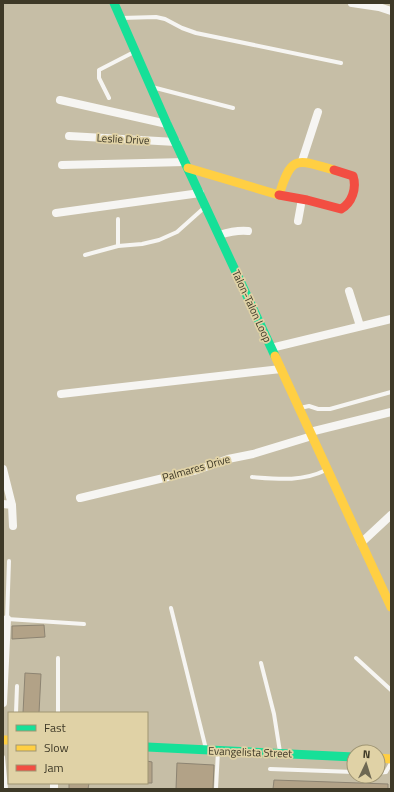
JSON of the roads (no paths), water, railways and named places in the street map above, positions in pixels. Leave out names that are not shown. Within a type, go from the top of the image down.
[{"type":"street","name":"Talon-Talon Loop","points":[[114,3],[167,124],[391,607]]},
{"type":"street","points":[[352,3],[379,7],[391,11]]},
{"type":"street","points":[[60,100],[167,124]]},
{"type":"street","points":[[302,161],[318,112]]},
{"type":"street","name":"Leslie Drive","points":[[69,136],[176,142]]},
{"type":"street","points":[[62,166],[187,166],[279,195],[343,209],[349,201],[355,182],[353,176],[348,174],[302,161],[295,163],[286,173],[279,195]]},
{"type":"street","points":[[56,212],[200,193]]},
{"type":"street","points":[[298,221],[302,199]]},
{"type":"street","points":[[219,235],[239,230],[248,231]]},
{"type":"street","points":[[349,291],[360,326]]},
{"type":"street","points":[[271,348],[391,319]]},
{"type":"street","points":[[61,394],[281,369]]},
{"type":"street","name":"Palmares Drive","points":[[80,498],[197,470],[228,459],[261,452],[311,434],[391,412]]},
{"type":"street","points":[[3,469],[12,505],[13,526]]},
{"type":"street","points":[[3,504],[12,505]]},
{"type":"street","points":[[361,543],[391,515]]},
{"type":"street","points":[[3,703],[6,620]]},
{"type":"street","name":"Evangelista Street","points":[[148,746],[218,751],[346,757]]},
{"type":"lane","points":[[121,18],[151,17],[165,19],[182,28],[196,33],[341,63]]},
{"type":"lane","points":[[109,98],[99,78],[99,70],[135,52]]},
{"type":"lane","points":[[151,86],[233,108]]},
{"type":"lane","points":[[85,254],[118,246],[142,244],[159,240],[177,232],[206,206]]},
{"type":"lane","points":[[118,219],[118,246]]},
{"type":"lane","points":[[299,409],[309,406],[318,409],[330,409],[391,392]]},
{"type":"lane","points":[[252,477],[274,479],[300,478],[328,469]]},
{"type":"lane","points":[[9,561],[6,620],[84,624]]},
{"type":"lane","points":[[171,608],[206,750]]},
{"type":"lane","points":[[58,658],[58,712]]},
{"type":"lane","points":[[356,658],[391,690]]},
{"type":"lane","points":[[261,663],[274,714],[280,753]]},
{"type":"lane","points":[[16,712],[17,686]]},
{"type":"lane","points":[[216,789],[218,751]]},
{"type":"lane","points":[[3,756],[6,789]]},
{"type":"lane","points":[[386,772],[391,763]]},
{"type":"lane","points":[[270,770],[346,772]]}]
